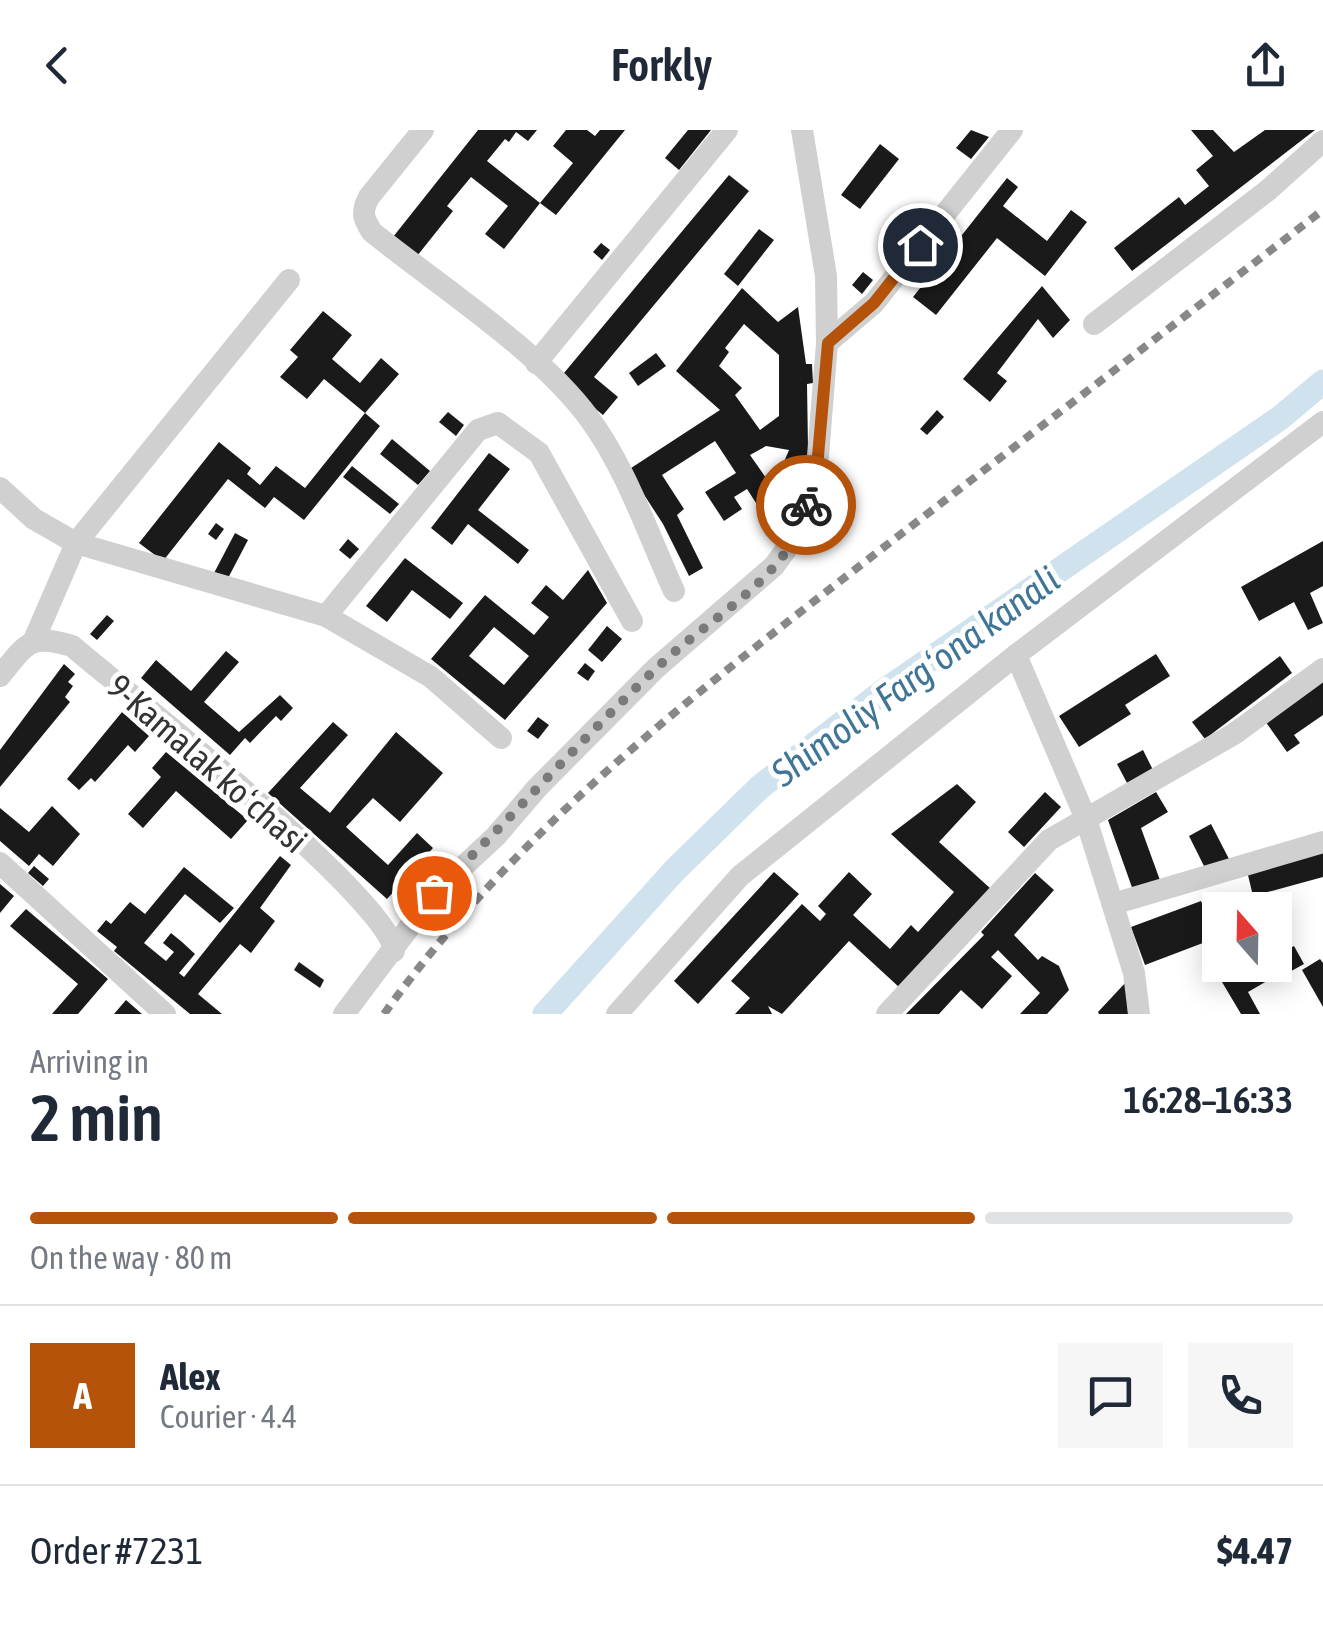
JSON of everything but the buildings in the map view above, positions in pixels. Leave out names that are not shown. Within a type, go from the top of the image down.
[{"type":"street","points":[[423,130],[369,197],[362,209],[364,220],[372,232],[536,363],[588,418],[616,465],[674,591]]},
{"type":"street","points":[[536,363],[728,130]]},
{"type":"street","points":[[344,1014],[434,893],[496,836],[536,788],[656,668],[786,552],[802,520],[818,456],[828,343],[826,276],[802,130]]},
{"type":"street","points":[[828,343],[874,303],[1012,130]]},
{"type":"street","points":[[1094,324],[1267,191],[1323,141]]},
{"type":"street","points":[[0,676],[34,640],[76,543],[290,280]]},
{"type":"street","points":[[326,616],[478,430],[498,422],[539,453],[632,621]]},
{"type":"street","points":[[617,1014],[740,876],[1016,656],[1323,422]]},
{"type":"street","points":[[0,488],[34,520],[76,543],[326,616],[432,677],[501,738]]},
{"type":"street","name":"9-Kamalak koʻchasi","points":[[34,640],[47,637],[72,646],[263,809],[378,917],[390,934],[394,951]]},
{"type":"street","points":[[1016,656],[1086,819],[1139,993],[1139,1014]]},
{"type":"street","points":[[888,1014],[1049,840],[1234,734],[1323,669]]},
{"type":"street","points":[[1112,904],[1323,842]]},
{"type":"street","points":[[0,863],[165,1014]]},
{"type":"waterway","name":"Shimoliy Fargʻona kanali","points":[[545,1014],[674,871],[760,787],[884,691],[1280,418],[1323,382]]},
{"type":"railway","points":[[384,1014],[493,882],[614,764],[811,604],[1323,210]]},
{"type":"way so far","points":[[434,893],[496,836],[536,788],[656,668],[774,566],[798,533],[806,505]]},
{"type":"route","points":[[806,505],[818,456],[828,343],[874,303],[920,245]]}]
